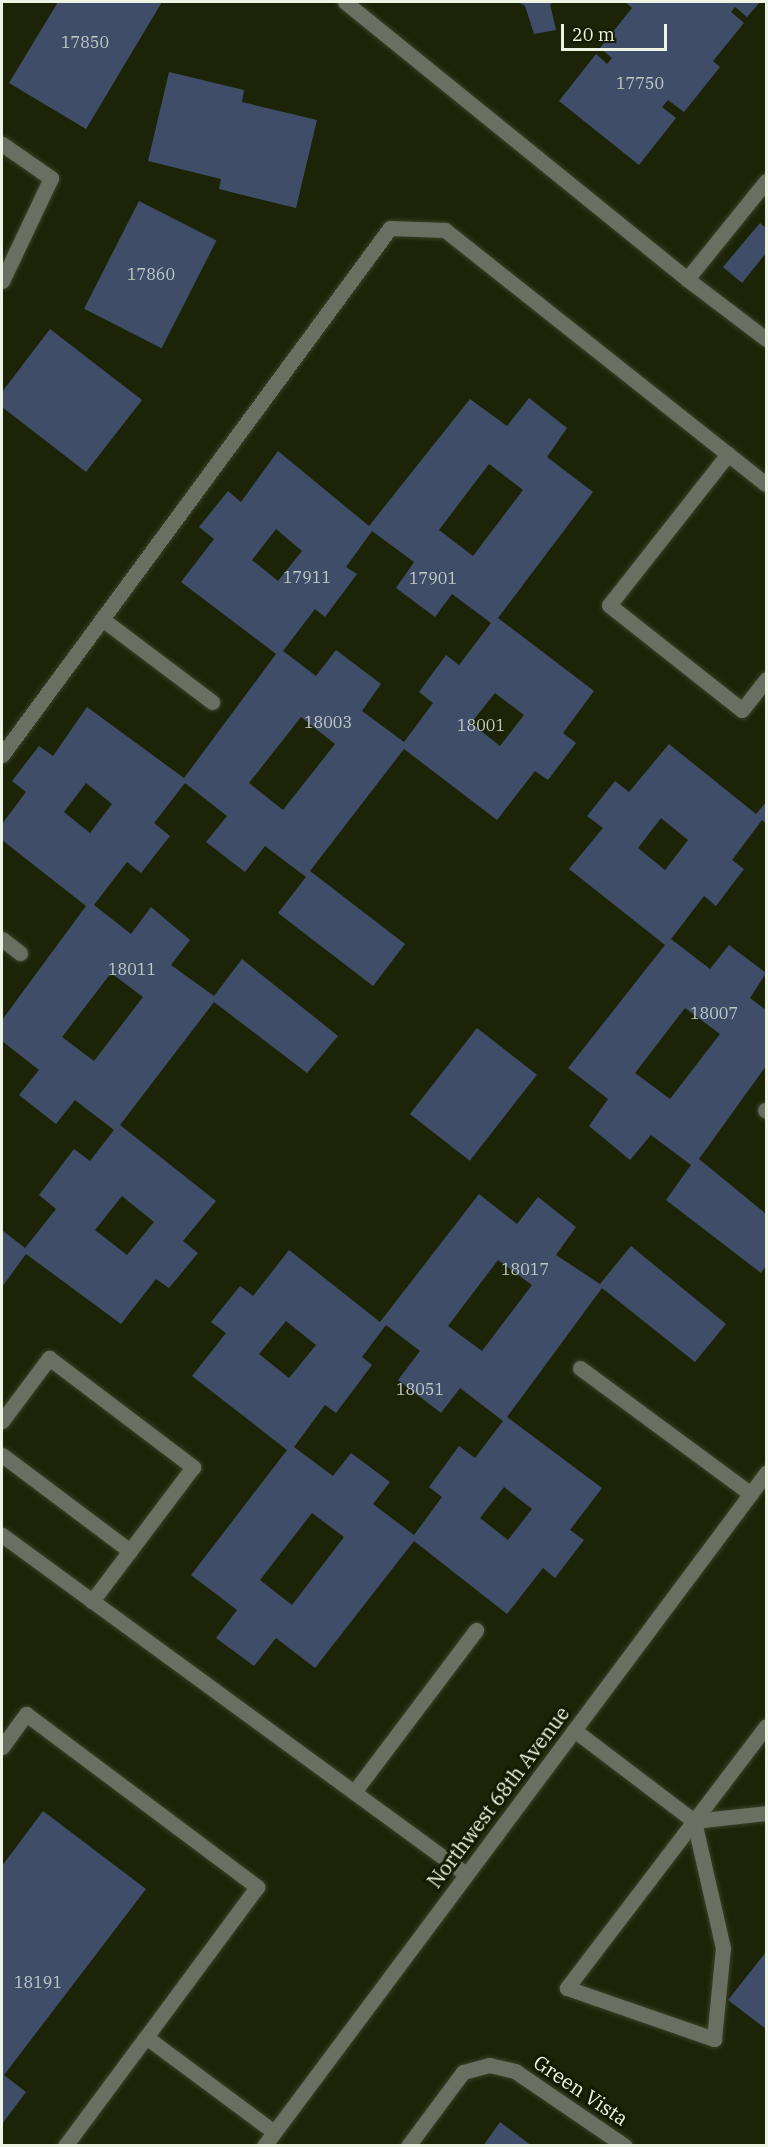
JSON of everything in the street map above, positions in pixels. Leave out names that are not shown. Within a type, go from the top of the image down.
[{"type":"street","points":[[345,2],[687,279],[765,336]]},
{"type":"street","points":[[2,144],[51,178],[2,281]]},
{"type":"street","points":[[687,279],[766,181]]},
{"type":"street","points":[[2,755],[390,228],[445,230],[766,484]]},
{"type":"street","points":[[728,453],[609,605],[742,710],[766,679]]},
{"type":"street","points":[[102,619],[212,702]]},
{"type":"street","points":[[2,939],[20,953]]},
{"type":"street","points":[[2,1421],[49,1358],[194,1467],[92,1602]]},
{"type":"street","points":[[580,1368],[751,1494]]},
{"type":"street","points":[[2,1455],[129,1551]]},
{"type":"street","name":"Northwest 68th Avenue","points":[[264,2145],[766,1473]]},
{"type":"street","points":[[2,1535],[466,1874]]},
{"type":"street","points":[[354,1792],[476,1630]]},
{"type":"street","points":[[2,1747],[26,1714],[257,1887],[66,2145]]},
{"type":"street","points":[[574,1730],[694,1821],[723,1948],[714,2039],[567,1988],[694,1821],[766,1726]]},
{"type":"street","points":[[694,1821],[766,1813]]},
{"type":"street","points":[[146,2037],[274,2132]]},
{"type":"street","name":"Green Vista","points":[[408,2145],[463,2072],[489,2065],[515,2071],[625,2145]]},
{"type":"building","points":[[58,2],[162,2],[86,129],[9,83]]},
{"type":"building","points":[[518,2],[557,2],[550,4],[556,30],[534,34],[525,6]]},
{"type":"building","points":[[625,2],[760,2],[747,17],[735,7],[731,12],[744,23],[713,61],[720,67],[684,112],[668,100],[662,107],[676,118],[639,165],[559,101],[596,54],[607,64],[612,58],[600,48],[632,8]]},
{"type":"building","points":[[169,72],[244,90],[242,102],[317,120],[296,208],[219,189],[221,179],[148,161]]},
{"type":"building","points":[[139,201],[217,240],[162,348],[84,309]]},
{"type":"building","points":[[760,223],[766,228],[766,253],[742,283],[723,267]]},
{"type":"building","points":[[50,329],[142,400],[86,472],[2,407],[2,392]]},
{"type":"building","points":[[529,398],[567,428],[547,457],[593,492],[498,618],[594,691],[563,733],[576,743],[548,780],[535,771],[497,820],[404,749],[310,871],[405,944],[373,986],[278,913],[306,877],[265,846],[245,872],[206,842],[227,816],[185,783],[154,823],[170,836],[141,873],[127,862],[94,905],[131,934],[151,907],[190,940],[171,965],[214,996],[242,959],[338,1036],[307,1073],[214,1002],[120,1125],[216,1201],[183,1241],[198,1253],[169,1288],[156,1279],[121,1324],[26,1254],[2,1287],[2,1230],[25,1248],[56,1209],[39,1195],[74,1149],[90,1161],[114,1130],[75,1100],[56,1124],[19,1095],[39,1070],[2,1041],[2,1020],[86,906],[2,840],[2,824],[26,792],[12,781],[39,746],[53,756],[87,707],[184,778],[276,654],[181,582],[214,539],[199,527],[228,491],[241,502],[278,451],[369,526],[470,399],[507,426]],"holes":[[[489,464],[523,490],[473,556],[439,530]],[[276,529],[302,551],[278,581],[252,560]],[[372,531],[414,562],[396,588],[435,617],[452,594],[491,623],[459,665],[446,655],[419,692],[433,703],[404,742],[362,711],[381,684],[336,650],[316,676],[283,651],[315,609],[325,617],[357,574],[346,567]],[[495,693],[524,715],[500,746],[471,723]],[[301,717],[335,744],[283,810],[249,783]],[[86,783],[112,804],[90,833],[64,812]],[[111,973],[143,997],[94,1061],[62,1037]],[[122,1196],[154,1222],[127,1255],[95,1230]]]},
{"type":"building","points":[[669,744],[756,814],[766,802],[766,824],[762,820],[732,860],[744,869],[716,906],[704,896],[671,939],[710,969],[729,945],[766,973],[750,998],[766,1010],[766,1066],[699,1159],[766,1214],[766,1266],[761,1273],[666,1200],[691,1165],[651,1135],[630,1160],[589,1126],[608,1099],[568,1068],[665,945],[569,869],[603,828],[587,816],[615,781],[629,792]],"holes":[[[661,818],[688,840],[665,870],[638,848]],[[685,1008],[720,1034],[670,1099],[635,1073]]]},
{"type":"building","points":[[477,1028],[537,1075],[470,1161],[410,1114]]},
{"type":"building","points":[[479,1194],[517,1224],[538,1197],[576,1227],[556,1255],[600,1284],[631,1246],[726,1324],[695,1362],[602,1288],[507,1417],[602,1488],[570,1530],[584,1540],[555,1578],[543,1568],[507,1614],[414,1541],[315,1668],[276,1638],[254,1666],[216,1638],[237,1610],[191,1575],[287,1450],[192,1376],[226,1333],[211,1322],[240,1286],[253,1296],[289,1250],[380,1322]],"holes":[[[498,1260],[532,1285],[482,1351],[448,1326]],[[286,1321],[316,1345],[289,1378],[259,1354]],[[386,1325],[420,1351],[398,1380],[441,1413],[460,1388],[503,1421],[475,1458],[459,1446],[429,1487],[442,1497],[414,1535],[373,1504],[390,1482],[351,1453],[333,1476],[294,1447],[325,1405],[336,1413],[372,1365],[362,1357]],[[504,1487],[532,1509],[508,1540],[480,1518]],[[312,1513],[344,1537],[292,1605],[260,1580]]]},
{"type":"building","points":[[43,1811],[146,1889],[4,2075],[26,2092],[2,2124],[2,1866]]},
{"type":"building","points":[[766,1952],[766,2029],[728,2000]]},
{"type":"building","points":[[500,2122],[532,2146],[483,2146]]}]
